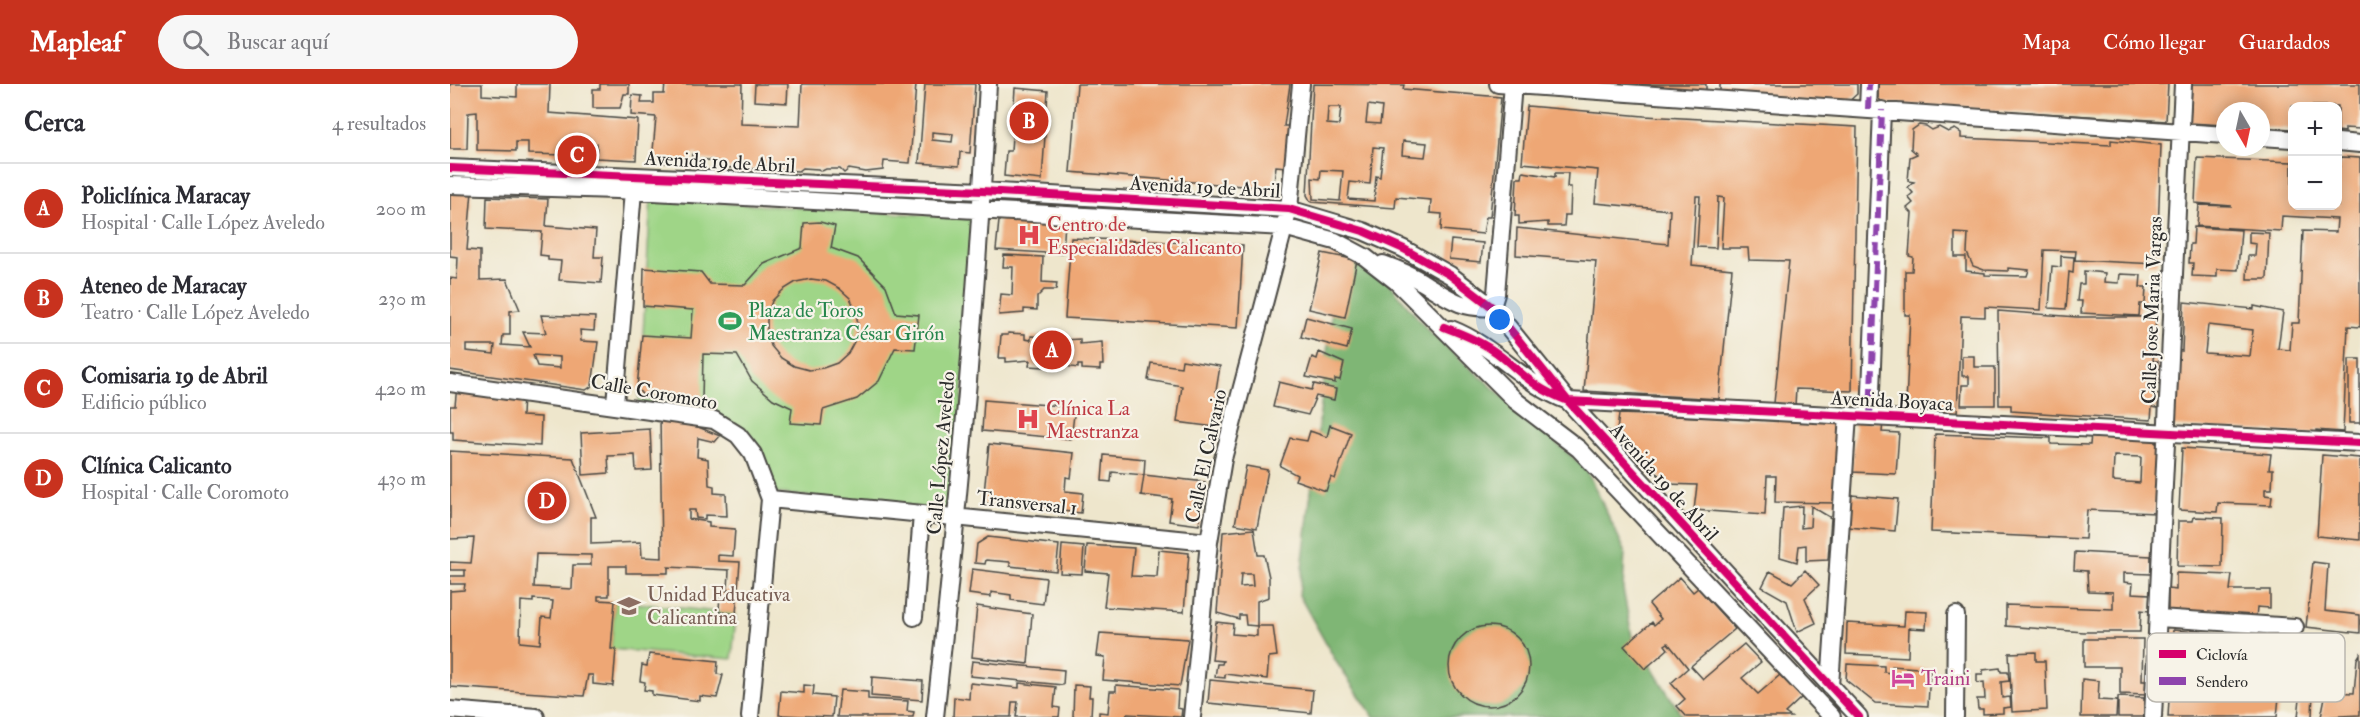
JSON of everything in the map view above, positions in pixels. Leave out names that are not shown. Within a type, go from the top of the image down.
[{"type":"street","name":"Calle López Aveledo","points":[[935,717],[958,517],[982,209],[988,84]]},
{"type":"street","name":"Calle El Calvario","points":[[1192,717],[1209,542],[1224,459],[1289,208],[1301,84]]},
{"type":"street","points":[[1365,257],[1403,272],[1459,305],[1492,307],[1496,294],[1508,84],[2216,134]]},
{"type":"street","points":[[1869,84],[1875,109],[1870,417]]},
{"type":"street","name":"Calle Jose Maria Vargas","points":[[2158,633],[2183,84]]},
{"type":"street","points":[[2270,138],[2288,139]]},
{"type":"street","points":[[2342,142],[2360,144]]},
{"type":"street","name":"Avenida 19 de Abril","points":[[450,168],[982,191],[1289,208],[1363,231],[1404,249],[1450,275],[1492,307],[1568,401],[1859,717]]},
{"type":"street","name":"Avenida 19 de Abril","points":[[450,185],[633,191],[1284,227],[1335,241],[1365,257],[1397,282],[1516,401],[1579,448],[1832,717]]},
{"type":"street","points":[[615,404],[633,191]]},
{"type":"street","name":"Avenida Boyaca","points":[[1444,327],[1473,338],[1503,357],[1528,381],[1568,401],[2360,443]]},
{"type":"street","name":"Calle Coromoto","points":[[450,384],[615,404],[714,420],[738,435],[753,454],[770,499],[750,717]]},
{"type":"street","points":[[1830,686],[1848,415]]},
{"type":"street","name":"Transversal 1","points":[[770,499],[1209,542]]},
{"type":"street","points":[[914,617],[922,514]]},
{"type":"street","points":[[1955,717],[1956,615]]},
{"type":"street","points":[[2159,618],[2295,627]]},
{"type":"street","name":"Calle Jose Maria Vargas","points":[[2153,717],[2154,702]]},
{"type":"street","points":[[450,710],[536,717]]},
{"type":"green space","points":[[651,199],[975,218],[954,511],[774,493],[739,428],[639,402]]},
{"type":"green space","points":[[1339,249],[1371,261],[1430,333],[1586,469],[1625,551],[1623,589],[1632,637],[1683,717],[1374,717],[1337,663],[1299,595]]},
{"type":"green space","points":[[615,601],[736,614],[732,659],[611,649]]},
{"type":"building","points":[[450,84],[482,84],[482,95],[517,97],[517,84],[550,84],[549,113],[638,120],[636,160],[596,158],[597,144],[585,143],[585,150],[565,149],[565,155],[528,154],[528,142],[516,142],[516,151],[477,150],[477,112],[468,113],[467,149],[450,149]]},
{"type":"building","points":[[600,84],[629,84],[629,94],[624,94],[620,108],[593,108],[593,89],[600,89]]},
{"type":"building","points":[[665,84],[742,84],[741,124],[800,126],[802,84],[916,84],[910,163],[884,161],[883,170],[866,172],[849,169],[844,173],[840,169],[822,171],[803,168],[799,171],[716,167],[717,161],[697,159],[697,154],[692,154],[691,164],[652,162],[656,117],[631,115],[632,95],[642,96],[641,103],[654,103],[654,94],[664,94]]},
{"type":"building","points":[[755,84],[788,84],[787,103],[754,101]]},
{"type":"building","points":[[925,84],[975,84],[970,153],[960,152],[959,166],[919,163]],"holes":[[[932,132],[953,134],[952,142],[932,140]]]},
{"type":"building","points":[[1077,84],[1290,84],[1284,126],[1291,126],[1287,167],[1276,166],[1274,183],[1267,188],[1070,172]]},
{"type":"building","points":[[1313,84],[1404,85],[1403,89],[1501,97],[1490,217],[1486,217],[1483,234],[1441,230],[1442,214],[1430,213],[1431,200],[1396,197],[1395,208],[1311,202],[1307,195]],"holes":[[[1368,105],[1382,107],[1380,124],[1366,123]],[[1328,107],[1341,107],[1339,125],[1327,124]],[[1403,141],[1427,143],[1425,157],[1402,155]],[[1373,147],[1383,148],[1380,177],[1376,176],[1374,201],[1348,199],[1350,182],[1370,184]],[[1321,170],[1343,171],[1340,201],[1313,199],[1312,178],[1320,179]]]},
{"type":"building","points":[[1605,84],[1706,84],[1706,93]]},
{"type":"building","points":[[1720,84],[1857,84],[1857,94],[1846,104],[1720,96]]},
{"type":"building","points":[[1878,84],[2168,84],[2166,121],[1883,103],[1878,98]]},
{"type":"building","points":[[2192,84],[2360,84],[2360,129],[2345,128],[2345,132],[2342,132],[2342,102],[2288,102],[2288,129],[2270,128],[2270,102],[2216,102],[2216,124],[2190,123]]},
{"type":"building","points":[[1015,88],[1048,91],[1042,180],[1004,176],[1006,151],[1011,151]]},
{"type":"building","points":[[1527,106],[1644,116],[1857,127],[1852,391],[1796,389],[1795,405],[1774,403],[1789,261],[1749,260],[1748,248],[1721,248],[1724,198],[1718,197],[1716,248],[1697,247],[1700,196],[1696,196],[1692,265],[1732,269],[1719,399],[1584,391],[1596,261],[1516,255],[1517,228],[1668,244],[1670,210],[1595,203],[1598,170],[1522,163]]},
{"type":"building","points":[[1919,125],[1932,130],[1939,127],[1948,132],[1955,129],[1961,133],[1961,138],[2111,145],[2111,140],[2161,145],[2157,264],[2075,260],[2076,251],[2044,250],[2041,310],[1985,307],[1985,317],[1961,316],[1957,415],[1919,414],[1920,406],[1906,405],[1910,315],[1905,315],[1905,271],[1912,271],[1913,257],[1909,256],[1912,213],[1907,208],[1913,203],[1908,197],[1913,193],[1908,187],[1914,182],[1908,181],[1910,157],[1917,154],[1911,149],[1912,130]],"holes":[[[1955,233],[1968,234],[1967,253],[1973,266],[1984,270],[2008,271],[2008,268],[2029,270],[2027,276],[1985,275],[1985,273],[1966,271],[1966,257],[1955,257]]]},
{"type":"building","points":[[2342,157],[2360,158],[2360,327],[2348,326],[2343,432],[2316,430],[2316,434],[2171,426],[2176,350],[2182,351],[2184,302],[2254,309],[2254,306],[2283,312],[2278,349],[2290,350],[2292,323],[2299,323],[2303,231],[2336,232],[2337,219],[2282,216],[2281,231],[2197,226],[2199,205],[2232,206],[2195,203],[2197,158],[2288,162],[2288,210],[2342,210]],"holes":[[[2208,325],[2253,330],[2250,356],[2205,353]]]},
{"type":"building","points":[[1523,172],[1555,177],[1555,173],[1568,173],[1567,187],[1571,187],[1570,215],[1565,215],[1564,226],[1548,226],[1548,222],[1519,224],[1519,216],[1515,216],[1517,178],[1522,178]]},
{"type":"building","points":[[450,190],[472,191],[467,250],[480,251],[480,280],[507,279],[520,310],[510,311],[510,335],[503,335],[502,345],[530,347],[523,332],[546,333],[541,315],[595,317],[594,331],[580,330],[581,341],[598,342],[592,386],[586,390],[450,370],[450,278],[457,279],[458,257],[450,256]],"holes":[[[466,345],[495,345],[494,354],[466,351]],[[533,355],[560,357],[560,368],[537,366]]]},
{"type":"building","points":[[487,197],[548,199],[546,226],[596,230],[594,257],[603,257],[601,283],[559,280],[561,261],[548,260],[548,256],[540,255],[542,232],[486,229]]},
{"type":"building","points":[[1003,218],[1065,221],[1063,254],[996,250],[999,221]]},
{"type":"building","name":"Plaza de Toros Maestranza César Girón","points":[[820,222],[835,226],[831,248],[858,258],[886,286],[896,313],[919,315],[915,349],[895,348],[879,381],[857,399],[823,410],[821,425],[790,423],[792,408],[773,399],[752,381],[737,355],[703,354],[702,400],[644,397],[637,388],[642,335],[691,338],[693,310],[643,306],[644,268],[701,272],[710,284],[745,285],[764,264],[802,248],[804,223]],"holes":[[[811,279],[826,281],[839,288],[850,298],[856,311],[858,326],[855,340],[848,353],[837,363],[809,370],[794,366],[781,358],[771,346],[767,331],[767,316],[772,301],[796,282]]]},
{"type":"building","points":[[2194,227],[2241,230],[2238,270],[2217,269],[2217,277],[2192,276],[2193,263],[2189,263]]},
{"type":"building","points":[[2249,232],[2269,233],[2267,279],[2247,279],[2248,256],[2255,256],[2256,244],[2249,243]]},
{"type":"building","points":[[1071,238],[1243,245],[1238,328],[1065,318]]},
{"type":"building","points":[[1451,240],[1483,243],[1481,262],[1449,259]]},
{"type":"building","points":[[1322,253],[1357,260],[1345,317],[1309,309]]},
{"type":"building","points":[[1004,255],[1043,257],[1042,282],[1057,283],[1056,290],[1044,290],[1037,297],[1037,310],[1024,309],[1024,313],[999,315],[1001,294],[1012,295],[1013,267],[1003,267]]},
{"type":"building","points":[[2061,256],[2074,257],[2073,273],[2069,272],[2066,309],[2049,308],[2052,266],[2061,267]]},
{"type":"building","points":[[2084,271],[2105,273],[2104,282],[2119,283],[2120,274],[2141,275],[2140,287],[2146,287],[2145,304],[2140,304],[2139,316],[2081,313],[2082,301],[2077,301],[2079,284],[2084,284]]},
{"type":"building","points":[[1998,311],[2077,317],[2156,317],[2153,361],[2158,361],[2157,369],[2161,369],[2160,384],[2152,383],[2151,393],[2159,394],[2158,408],[2152,407],[2151,420],[2011,411],[2011,405],[1999,405]]},
{"type":"building","points":[[1306,317],[1352,329],[1347,349],[1301,337]]},
{"type":"building","points":[[1008,333],[1025,334],[1025,339],[1031,340],[1031,336],[1047,337],[1047,341],[1080,339],[1080,344],[1102,342],[1103,365],[1100,365],[1100,370],[1082,369],[1082,365],[1078,365],[1078,368],[1044,363],[1044,367],[1029,366],[1030,360],[1006,362],[1006,358],[999,358],[1001,335],[1008,335]]},
{"type":"building","points":[[1319,352],[1344,363],[1340,380],[1335,379],[1335,383],[1306,377],[1312,357],[1317,359]]},
{"type":"building","points":[[1962,356],[1974,356],[1974,367],[1995,367],[1995,405],[1961,405],[1962,385],[1969,385],[1969,376],[1962,376]]},
{"type":"building","points":[[2349,359],[2360,359],[2360,423],[2349,423]]},
{"type":"building","points":[[1182,360],[1220,366],[1216,391],[1223,392],[1222,404],[1217,404],[1215,427],[1177,422],[1182,386],[1148,380],[1151,363],[1181,367]]},
{"type":"building","points":[[1279,382],[1312,390],[1314,384],[1336,389],[1334,400],[1316,396],[1308,415],[1273,407]]},
{"type":"building","points":[[457,385],[523,394],[522,416],[541,417],[540,446],[453,440],[453,432],[450,432],[450,406],[455,406]]},
{"type":"building","name":"Clínica La Maestranza","points":[[984,400],[1075,407],[1071,439],[982,431]]},
{"type":"building","points":[[1619,414],[1842,422],[1837,503],[1775,502],[1776,476],[1767,476],[1765,515],[1694,510],[1697,485],[1667,484],[1617,431]]},
{"type":"building","points":[[660,416],[691,424],[720,436],[715,442],[698,438],[697,457],[708,459],[709,485],[714,486],[714,493],[726,494],[727,516],[705,515],[705,519],[696,518],[695,510],[689,510],[689,519],[709,522],[709,527],[735,529],[733,556],[718,555],[718,561],[740,562],[736,614],[719,612],[720,590],[728,591],[729,570],[668,567],[668,573],[626,573],[626,566],[609,566],[609,596],[598,596],[598,600],[615,601],[611,649],[616,649],[613,686],[593,684],[593,675],[588,675],[584,696],[450,687],[450,591],[464,590],[465,584],[450,584],[450,576],[465,576],[465,570],[450,570],[450,562],[471,563],[474,538],[450,539],[450,451],[573,458],[596,517],[591,517],[591,544],[641,542],[642,557],[662,558]],"holes":[[[536,554],[591,555],[591,565],[573,565],[572,589],[534,587]],[[533,599],[553,601],[551,618],[542,617],[540,644],[520,642],[521,601],[533,602]]]},
{"type":"building","points":[[1855,421],[1883,422],[1882,432],[1899,433],[1896,474],[1852,472]]},
{"type":"building","points":[[1330,425],[1351,433],[1335,479],[1331,477],[1326,491],[1295,480],[1297,475],[1280,466],[1290,438],[1307,441],[1310,431],[1327,437]]},
{"type":"building","points":[[650,429],[652,470],[636,471],[635,455],[608,456],[609,473],[583,475],[581,433]]},
{"type":"building","points":[[1935,434],[2051,438],[2051,444],[2090,445],[2091,434],[2148,436],[2158,445],[2155,513],[2087,510],[2085,539],[1931,532]],"holes":[[[2114,456],[2141,457],[2140,483],[2113,481]]]},
{"type":"building","points":[[989,444],[1074,453],[1071,478],[1066,477],[1065,491],[1083,493],[1081,513],[983,503]]},
{"type":"building","points":[[2182,448],[2271,454],[2269,469],[2273,469],[2272,489],[2265,489],[2265,495],[2272,496],[2271,505],[2218,503],[2217,512],[2179,510]]},
{"type":"building","points":[[1104,455],[1145,459],[1144,475],[1112,472],[1111,482],[1102,481]]},
{"type":"building","points":[[2322,455],[2360,458],[2360,540],[2317,536]]},
{"type":"building","points":[[1246,466],[1268,470],[1257,528],[1235,524]]},
{"type":"building","points":[[1144,475],[1205,482],[1199,525],[1169,521],[1172,499],[1141,495]]},
{"type":"building","points":[[1851,495],[1898,499],[1895,531],[1848,527]]},
{"type":"building","points":[[1802,506],[1801,528],[1810,527],[1811,506],[1831,518],[1828,560],[1806,561],[1806,545],[1799,546],[1797,562],[1780,557],[1783,508]]},
{"type":"building","points":[[2194,517],[2223,518],[2222,567],[2177,566],[2178,521],[2193,521]]},
{"type":"building","points":[[1254,529],[1258,555],[1264,555],[1269,577],[1269,597],[1257,601],[1257,626],[1246,625],[1245,615],[1239,615],[1239,619],[1217,613],[1223,532]],"holes":[[[1241,574],[1252,574],[1253,586],[1240,587]]]},
{"type":"building","points":[[988,537],[1059,545],[1056,571],[1010,566],[1010,562],[986,560],[985,564],[975,563],[977,544]]},
{"type":"building","points":[[1062,545],[1084,547],[1082,574],[1060,573]]},
{"type":"building","points":[[1087,545],[1134,548],[1131,576],[1157,577],[1159,550],[1189,553],[1184,612],[1104,607],[1108,573],[1085,571]]},
{"type":"building","points":[[2075,552],[2151,556],[2151,574],[2124,573],[2124,582],[2133,583],[2132,593],[2150,594],[2149,611],[2141,610],[2140,632],[2084,632],[2006,626],[2006,605],[2113,609],[2113,592],[2088,591],[2087,571],[2074,570]]},
{"type":"building","points":[[2313,562],[2328,564],[2325,611],[2360,615],[2360,633],[2306,627]]},
{"type":"building","points":[[972,569],[1046,578],[1043,604],[1011,600],[1011,595],[991,592],[991,597],[969,594]]},
{"type":"building","points":[[1805,570],[1819,585],[1805,598],[1816,623],[1797,632],[1787,601],[1762,587],[1770,571],[1792,583]]},
{"type":"building","points":[[2176,573],[2232,575],[2230,590],[2270,590],[2270,608],[2257,607],[2256,618],[2168,615],[2168,589],[2176,590]]},
{"type":"building","points":[[1680,577],[1693,592],[1698,588],[1735,629],[1691,666],[1703,679],[1744,644],[1761,662],[1742,678],[1758,694],[1780,675],[1802,697],[1785,713],[1791,717],[1687,717],[1677,706],[1685,699],[1671,683],[1688,668],[1668,643],[1665,645],[1668,649],[1645,669],[1624,646],[1652,622],[1654,625],[1661,619],[1649,604]]},
{"type":"building","points":[[977,606],[1032,614],[1028,664],[972,657]]},
{"type":"building","points":[[1905,611],[1927,612],[1926,629],[1909,628],[1908,657],[1846,654],[1847,623],[1904,626]]},
{"type":"building","points":[[1216,622],[1233,624],[1232,634],[1257,636],[1257,626],[1273,626],[1277,656],[1269,657],[1267,679],[1225,674],[1225,678],[1215,677],[1217,664],[1222,664],[1223,661],[1212,660]]},
{"type":"building","points":[[1489,626],[1504,629],[1517,638],[1526,651],[1529,666],[1526,681],[1517,694],[1504,703],[1489,706],[1474,703],[1461,694],[1452,681],[1449,666],[1452,651],[1461,638],[1474,629]]},
{"type":"building","points":[[2173,630],[2206,633],[2173,633]]},
{"type":"building","points":[[1100,633],[1188,639],[1180,686],[1103,680],[1105,657],[1097,656]]},
{"type":"building","points":[[2084,639],[2143,639],[2142,681],[2146,681],[2146,695],[2120,694],[2120,667],[2084,667]]},
{"type":"building","points":[[2036,652],[2036,661],[2045,661],[2047,710],[2012,712],[2009,653]]},
{"type":"building","points":[[649,654],[718,661],[717,674],[723,675],[717,698],[700,696],[700,701],[652,695],[652,691],[644,690],[645,682],[640,681],[642,665],[647,666]]},
{"type":"building","points":[[2360,654],[2360,715],[2321,717],[2324,702],[2345,702],[2345,693],[2354,693],[2357,659]]},
{"type":"building","points":[[972,661],[1064,670],[1063,685],[970,676]]},
{"type":"building","points":[[1847,664],[1884,666],[1884,672],[1891,673],[1892,666],[1930,669],[1928,706],[1875,703],[1846,680]]},
{"type":"building","points":[[2000,668],[2001,672],[2008,672],[2009,681],[2001,682],[2002,698],[2010,697],[2011,707],[2003,708],[2003,713],[1983,714],[1983,709],[1978,709],[1977,699],[1985,699],[1984,682],[1977,683],[1977,674],[1983,674],[1983,670]]},
{"type":"building","points":[[872,677],[923,681],[922,700],[871,696]]},
{"type":"building","points":[[2082,679],[2099,681],[2098,700],[2117,701],[2116,717],[2081,717]]},
{"type":"building","points":[[1210,680],[1313,690],[1311,713],[1208,703]]},
{"type":"building","points":[[970,683],[1019,688],[1019,683],[1056,687],[1054,707],[1060,708],[1059,717],[1016,717],[1018,702],[1012,702],[1011,717],[953,717],[954,697],[969,699]]},
{"type":"building","points":[[804,685],[814,686],[813,695],[834,697],[832,717],[779,715],[781,691],[804,693]]},
{"type":"building","points":[[1074,685],[1090,686],[1091,717],[1073,717]]},
{"type":"building","points":[[1116,685],[1178,690],[1177,708],[1182,709],[1181,717],[1127,714],[1126,717],[1099,717],[1099,712],[1108,713],[1110,691],[1116,691]]},
{"type":"building","points":[[840,690],[868,692],[868,699],[908,701],[907,711],[914,712],[913,717],[837,717]]},
{"type":"building","points":[[2118,697],[2144,698],[2144,717],[2118,717]]},
{"type":"building","points":[[2169,702],[2278,702],[2277,717],[2168,717]]},
{"type":"building","points":[[2300,702],[2313,702],[2312,717],[2298,717]]},
{"type":"marked path","points":[[1868,109],[1869,84]]},
{"type":"marked path","points":[[1870,417],[1882,110]]},
{"type":"cycle path","points":[[450,168],[982,191],[1289,209],[1363,231],[1404,249],[1450,275],[1492,307],[1568,401],[1859,717]]},
{"type":"cycle path","points":[[1444,327],[1489,348],[1525,377],[1557,397],[1568,401],[2360,443]]},
{"type":"place","name":"Ateneo de Maracay","points":[[1029,121]]},
{"type":"place","name":"Comisaria 19 de Abril","points":[[577,155]]},
{"type":"place","name":"Centro de Especialidades Calicanto","points":[[1029,235]]},
{"type":"place","name":"Plaza de Toros Maestranza César Girón","points":[[730,321]]},
{"type":"place","name":"Policlínica Maracay","points":[[1052,350]]},
{"type":"place","name":"Clínica La Maestranza","points":[[1028,419]]},
{"type":"place","name":"Clínica Calicanto","points":[[547,501]]},
{"type":"place","name":"Unidad Educativa Calicantina","points":[[629,606]]},
{"type":"place","name":"Traini","points":[[1903,678]]}]
